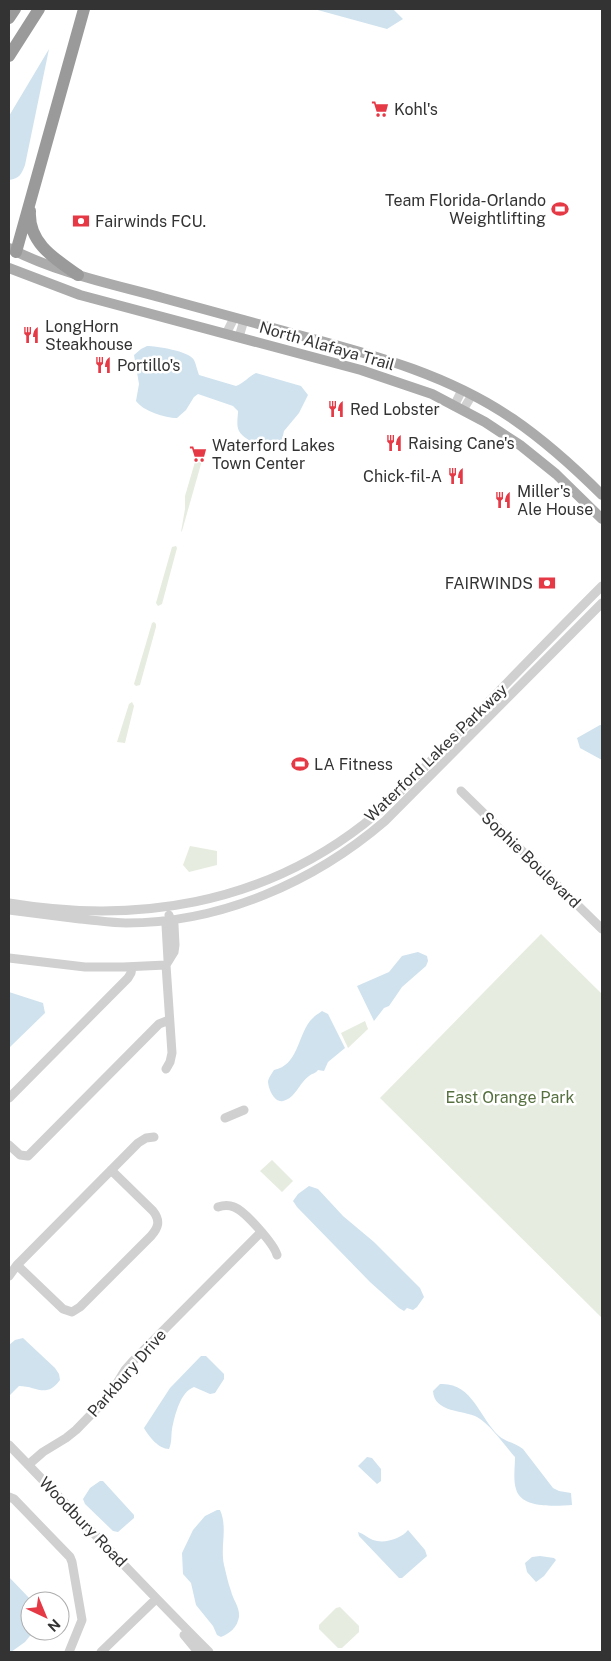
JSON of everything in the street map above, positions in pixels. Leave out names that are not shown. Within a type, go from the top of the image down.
[{"type":"highway","points":[[9,18],[15,9]]},
{"type":"highway","points":[[9,56],[39,9]]},
{"type":"highway","points":[[11,250],[30,198],[84,9]]},
{"type":"highway","points":[[30,198],[29,220],[41,246],[78,275]]},
{"type":"main road","points":[[10,269],[11,250]]},
{"type":"main road","name":"North Alafaya Trail","points":[[11,250],[78,275],[394,362],[425,373],[472,395],[512,418],[576,468],[602,495]]},
{"type":"main road","name":"North Alafaya Trail","points":[[10,269],[80,295],[387,378],[432,394],[502,433],[539,460],[602,519]]},
{"type":"street","points":[[226,334],[239,319]]},
{"type":"street","points":[[239,319],[239,337]]},
{"type":"street","points":[[459,408],[462,390]]},
{"type":"street","points":[[459,408],[472,395]]},
{"type":"street","name":"Waterford Lakes Parkway","points":[[9,904],[102,911],[168,907],[210,899],[242,890],[273,878],[313,858],[354,831],[388,802],[602,586]]},
{"type":"street","name":"Waterford Lakes Parkway","points":[[9,910],[117,923],[170,919],[211,911],[248,900],[288,884],[345,852],[385,821],[602,603]]},
{"type":"street","points":[[515,691],[518,681],[553,646],[557,632]]},
{"type":"street","name":"Sophie Boulevard","points":[[461,791],[602,929]]},
{"type":"street","points":[[313,858],[318,868]]},
{"type":"street","points":[[166,1069],[172,1057],[167,963],[176,945],[174,924],[170,919],[168,907]]},
{"type":"street","points":[[9,958],[72,966],[132,967],[167,963]]},
{"type":"street","points":[[9,1098],[128,978],[132,967]]},
{"type":"street","points":[[9,1146],[20,1155],[26,1156],[30,1154],[159,1024],[169,1020]]},
{"type":"street","points":[[225,1118],[244,1110]]},
{"type":"street","points":[[9,1276],[17,1265],[142,1140],[154,1137]]},
{"type":"street","points":[[17,1265],[62,1309],[72,1312],[80,1307],[158,1226],[158,1218],[153,1211],[112,1170]]},
{"type":"street","points":[[218,1207],[228,1205],[235,1207],[273,1244],[277,1255]]},
{"type":"street","name":"Parkbury Drive","points":[[28,1465],[43,1452],[76,1430],[109,1396],[125,1370],[133,1361],[261,1232]]},
{"type":"street","name":"Woodbury Road","points":[[9,1445],[209,1652]]},
{"type":"street","points":[[9,1497],[14,1499],[70,1557],[72,1562],[82,1620],[69,1652]]},
{"type":"street","points":[[100,1652],[156,1599]]},
{"type":"street","name":"Woodbury Road","points":[[156,1599],[198,1652]]},
{"type":"green space","points":[[200,454],[203,457],[181,532],[185,496],[197,455]]},
{"type":"green space","points":[[176,546],[162,604],[158,606],[156,603],[172,547]]},
{"type":"green space","points":[[154,622],[156,627],[140,685],[136,686],[134,684],[152,623]]},
{"type":"green space","points":[[132,702],[134,706],[125,743],[117,742],[129,704]]},
{"type":"green space","points":[[190,846],[217,851],[217,865],[189,872],[183,865]]},
{"type":"green space","name":"East Orange Park","points":[[541,934],[602,994],[602,1318],[380,1098]]},
{"type":"green space","points":[[365,1021],[368,1029],[348,1048],[341,1033]]},
{"type":"green space","points":[[272,1160],[293,1181],[282,1192],[260,1171]]},
{"type":"green space","points":[[340,1607],[359,1626],[359,1632],[342,1648],[338,1648],[319,1629],[319,1625],[336,1608]]},
{"type":"water","points":[[314,9],[393,9],[403,19],[387,29]]},
{"type":"water","points":[[49,49],[25,165],[20,176],[9,180],[9,116]]},
{"type":"water","points":[[147,346],[186,354],[194,360],[199,375],[236,386],[256,373],[301,386],[308,395],[299,413],[284,431],[281,444],[277,446],[262,444],[246,438],[238,429],[238,411],[233,406],[198,394],[186,410],[177,418],[167,417],[149,411],[136,401],[139,384],[134,355]]},
{"type":"water","points":[[602,725],[602,760],[580,748],[577,738]]},
{"type":"water","points":[[418,952],[427,956],[426,966],[402,987],[389,1006],[384,1008],[374,1021],[357,986],[389,972],[402,956]]},
{"type":"water","points":[[9,992],[43,1003],[45,1013],[9,1048]]},
{"type":"water","points":[[322,1011],[328,1014],[345,1048],[328,1062],[324,1071],[318,1070],[310,1075],[291,1097],[283,1101],[277,1100],[269,1087],[268,1081],[270,1077],[274,1070],[288,1063],[293,1057],[310,1021]]},
{"type":"water","points":[[309,1186],[318,1189],[343,1216],[374,1242],[420,1288],[424,1297],[417,1307],[413,1310],[407,1308],[404,1311],[399,1308],[370,1282],[297,1207],[293,1201],[298,1194]]},
{"type":"water","points":[[23,1338],[55,1368],[60,1380],[55,1386],[46,1390],[19,1386],[9,1396],[9,1345],[15,1340]]},
{"type":"water","points":[[201,1356],[206,1356],[224,1374],[224,1379],[215,1393],[210,1394],[194,1387],[185,1394],[175,1417],[169,1449],[162,1447],[151,1439],[144,1428],[170,1388]]},
{"type":"water","points":[[440,1384],[451,1385],[467,1395],[499,1436],[523,1449],[553,1488],[571,1493],[572,1505],[540,1505],[525,1500],[519,1495],[515,1482],[515,1457],[482,1420],[450,1410],[438,1403],[433,1391]]},
{"type":"water","points":[[367,1457],[372,1458],[381,1469],[381,1481],[377,1484],[358,1466]]},
{"type":"water","points":[[103,1481],[134,1515],[134,1518],[118,1532],[113,1531],[85,1504],[83,1499],[90,1488]]},
{"type":"water","points":[[220,1510],[224,1530],[224,1565],[239,1613],[235,1627],[221,1637],[217,1635],[213,1626],[196,1605],[191,1583],[183,1574],[182,1553],[193,1530],[205,1516]]},
{"type":"water","points":[[408,1530],[425,1550],[427,1556],[402,1578],[399,1578],[359,1536],[358,1532],[373,1540],[387,1541],[397,1538]]},
{"type":"water","points":[[540,1556],[556,1560],[544,1576],[536,1582],[527,1572],[525,1563],[532,1557]]},
{"type":"water","points":[[9,1577],[22,1591],[20,1591],[20,1641],[26,1641],[9,1652]]},
{"type":"place","name":"Kohl's","points":[[380,109]]},
{"type":"place","name":"Team Florida-Orlando Weightlifting","points":[[560,209]]},
{"type":"place","name":"Fairwinds FCU.","points":[[81,221]]},
{"type":"place","name":"LongHorn Steakhouse","points":[[31,335]]},
{"type":"place","name":"Portillo's","points":[[103,365]]},
{"type":"place","name":"Red Lobster","points":[[336,409]]},
{"type":"place","name":"Raising Cane's","points":[[394,443]]},
{"type":"place","name":"Waterford Lakes Town Center","points":[[198,454]]},
{"type":"place","name":"Chick-fil-A","points":[[456,476]]},
{"type":"place","name":"Miller's Ale House","points":[[503,500]]},
{"type":"place","name":"FAIRWINDS","points":[[547,583]]},
{"type":"place","name":"LA Fitness","points":[[300,764]]}]
